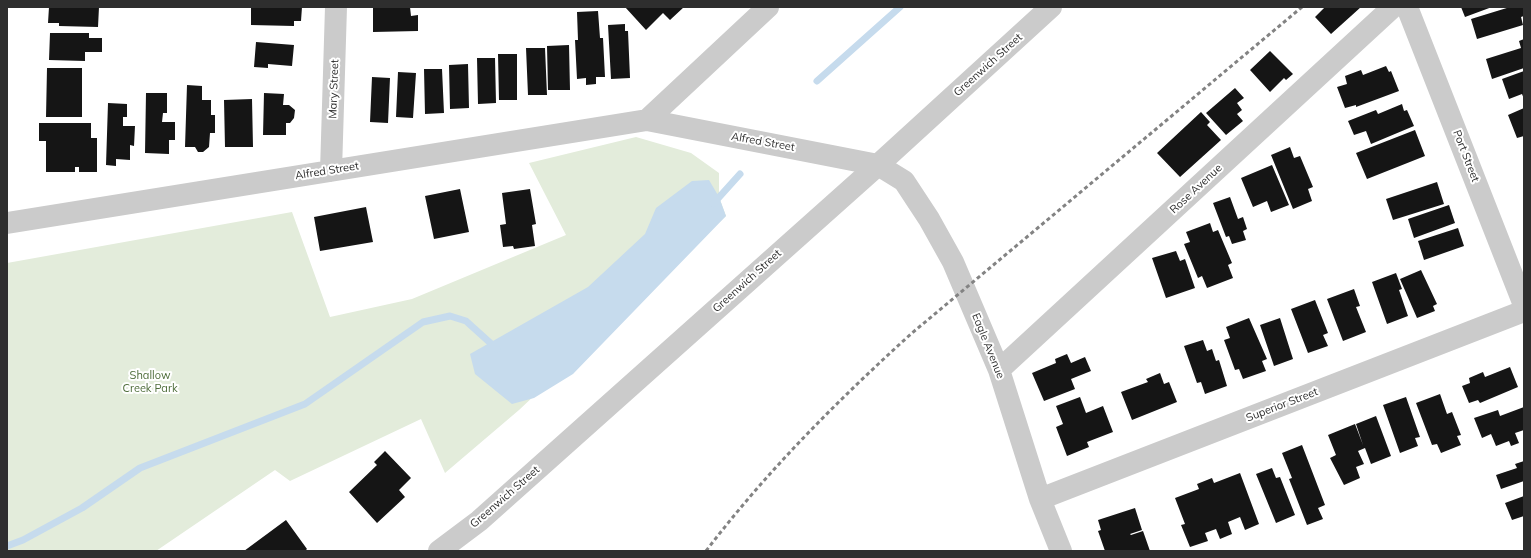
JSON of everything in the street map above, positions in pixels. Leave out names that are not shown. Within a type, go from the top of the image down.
[{"type":"street","name":"Mary Street","points":[[331,171],[336,7]]},
{"type":"street","points":[[647,120],[768,7]]},
{"type":"street","name":"Greenwich Street","points":[[439,551],[478,521],[878,165],[1051,7]]},
{"type":"street","name":"Rose Avenue","points":[[999,370],[1392,7]]},
{"type":"street","name":"Port Street","points":[[1407,7],[1524,305]]},
{"type":"street","name":"Alfred Street","points":[[7,223],[647,120],[878,165]]},
{"type":"street","name":"Eagle Avenue","points":[[878,165],[904,181],[929,219],[966,289],[999,370],[1040,499],[1061,551]]},
{"type":"street","name":"Superior Street","points":[[1040,499],[1524,311]]},
{"type":"green space","name":"Shallow Creek Park","points":[[636,137],[691,153],[719,173],[719,197],[726,216],[519,410],[445,473],[421,419],[290,481],[275,470],[156,551],[7,551],[7,263],[292,212],[330,317],[412,299],[566,235],[529,163]]},
{"type":"water","points":[[709,180],[719,197],[726,216],[573,374],[534,398],[512,404],[475,374],[470,354],[588,287],[645,234],[656,208],[692,181]]},
{"type":"building","points":[[49,7],[99,7],[98,27],[59,26],[59,23],[48,23]]},
{"type":"building","points":[[251,7],[302,7],[301,21],[294,21],[294,26],[251,25]]},
{"type":"building","points":[[410,7],[411,16],[418,15],[418,31],[373,32],[373,8]]},
{"type":"building","points":[[625,7],[684,7],[670,20],[663,13],[646,30]]},
{"type":"building","points":[[1325,7],[1361,7],[1331,34],[1315,17]]},
{"type":"building","points":[[1461,7],[1492,7],[1465,17]]},
{"type":"building","points":[[1510,7],[1524,7],[1524,16],[1521,17],[1523,25],[1477,39],[1471,19]]},
{"type":"building","points":[[598,11],[600,38],[603,38],[605,77],[596,77],[596,84],[586,85],[586,78],[577,79],[575,40],[578,40],[577,12]]},
{"type":"building","points":[[625,24],[625,31],[628,31],[630,78],[611,79],[608,25]]},
{"type":"building","points":[[50,33],[89,33],[89,38],[102,38],[102,52],[85,52],[85,61],[49,60]]},
{"type":"building","points":[[1524,39],[1524,68],[1492,79],[1486,59],[1521,48],[1519,41]]},
{"type":"building","points":[[256,42],[294,45],[292,66],[268,64],[268,68],[254,67]]},
{"type":"building","points":[[569,45],[570,90],[548,90],[547,46]]},
{"type":"building","points":[[526,48],[545,48],[547,95],[528,95]]},
{"type":"building","points":[[1270,51],[1293,74],[1286,80],[1284,78],[1270,92],[1250,70]]},
{"type":"building","points":[[498,54],[517,54],[517,100],[499,100]]},
{"type":"building","points":[[477,58],[495,58],[496,103],[478,104]]},
{"type":"building","points":[[468,64],[469,108],[450,109],[449,65]]},
{"type":"building","points":[[1386,66],[1389,72],[1391,71],[1399,91],[1356,107],[1356,105],[1345,108],[1337,87],[1347,84],[1345,76],[1361,70],[1363,75]]},
{"type":"building","points":[[47,68],[82,68],[82,117],[46,117]]},
{"type":"building","points":[[424,69],[442,69],[444,113],[425,114]]},
{"type":"building","points":[[1524,71],[1524,99],[1522,94],[1509,99],[1502,79]]},
{"type":"building","points":[[398,72],[416,73],[413,118],[396,117]]},
{"type":"building","points":[[372,77],[390,78],[388,123],[370,122]]},
{"type":"building","points":[[187,85],[202,86],[202,100],[211,100],[211,115],[215,115],[215,133],[210,133],[209,147],[203,152],[198,152],[195,147],[185,147]]},
{"type":"building","points":[[1235,88],[1244,98],[1237,103],[1242,110],[1237,114],[1243,121],[1226,135],[1206,113]]},
{"type":"building","points":[[146,93],[167,93],[167,113],[163,113],[162,122],[175,122],[175,140],[169,140],[169,154],[145,153]]},
{"type":"building","points":[[264,93],[284,94],[283,105],[289,105],[295,110],[294,118],[290,123],[286,123],[286,135],[263,135]]},
{"type":"building","points":[[252,99],[253,147],[225,147],[224,100]]},
{"type":"building","points":[[108,103],[127,104],[127,117],[123,117],[123,126],[135,126],[134,146],[130,145],[130,160],[116,159],[116,166],[106,165]]},
{"type":"building","points":[[1402,104],[1404,111],[1407,110],[1414,126],[1371,144],[1366,131],[1354,135],[1348,121],[1376,110],[1378,114]]},
{"type":"building","points":[[1524,108],[1524,136],[1517,138],[1508,115]]},
{"type":"building","points":[[1201,112],[1210,122],[1207,125],[1221,140],[1180,177],[1157,153]]},
{"type":"building","points":[[39,123],[91,123],[91,138],[97,138],[97,172],[79,172],[79,167],[75,167],[75,172],[46,172],[46,141],[39,141]]},
{"type":"building","points":[[1415,130],[1425,156],[1367,179],[1356,153]]},
{"type":"building","points":[[1290,147],[1294,158],[1300,156],[1313,187],[1308,189],[1312,201],[1293,209],[1271,155]]},
{"type":"building","points":[[1272,165],[1289,205],[1271,212],[1267,201],[1253,207],[1241,178]]},
{"type":"building","points":[[1437,182],[1444,204],[1393,220],[1386,199]]},
{"type":"building","points":[[460,189],[469,232],[434,239],[425,196]]},
{"type":"building","points":[[530,189],[536,224],[532,225],[535,246],[514,249],[513,246],[503,247],[500,225],[506,224],[502,193]]},
{"type":"building","points":[[1230,197],[1238,219],[1243,217],[1247,229],[1243,231],[1246,240],[1232,244],[1229,236],[1226,237],[1213,203]]},
{"type":"building","points":[[1449,205],[1455,223],[1414,238],[1408,219]]},
{"type":"building","points":[[366,207],[373,242],[320,251],[314,217]]},
{"type":"building","points":[[1210,223],[1213,232],[1218,230],[1232,263],[1228,265],[1233,278],[1207,288],[1202,276],[1198,278],[1184,244],[1190,242],[1186,232]]},
{"type":"building","points":[[1458,228],[1464,246],[1424,260],[1418,241]]},
{"type":"building","points":[[1176,251],[1180,261],[1185,259],[1195,288],[1166,298],[1152,258]]},
{"type":"building","points":[[1421,270],[1437,304],[1433,306],[1435,311],[1417,318],[1400,279]]},
{"type":"building","points":[[1396,273],[1402,289],[1399,290],[1408,316],[1387,324],[1372,282]]},
{"type":"building","points":[[1354,289],[1360,306],[1356,307],[1366,332],[1343,341],[1327,299]]},
{"type":"building","points":[[1315,300],[1328,333],[1323,335],[1328,346],[1308,353],[1291,309]]},
{"type":"building","points":[[1249,318],[1267,359],[1262,361],[1266,371],[1243,379],[1239,369],[1235,370],[1224,340],[1230,338],[1226,327]]},
{"type":"building","points":[[1280,318],[1293,359],[1274,366],[1260,325]]},
{"type":"building","points":[[1203,340],[1207,351],[1212,349],[1216,361],[1219,360],[1227,386],[1205,394],[1201,382],[1197,383],[1184,346]]},
{"type":"building","points":[[1067,354],[1071,363],[1085,357],[1091,371],[1071,379],[1075,389],[1044,401],[1032,373],[1056,363],[1055,359]]},
{"type":"building","points":[[1510,367],[1518,387],[1480,403],[1478,400],[1469,403],[1462,386],[1470,383],[1469,378],[1483,372],[1485,377]]},
{"type":"building","points":[[1160,373],[1164,384],[1169,382],[1177,402],[1132,420],[1121,392],[1148,382],[1146,379]]},
{"type":"building","points":[[1440,394],[1447,414],[1452,412],[1461,435],[1457,436],[1461,445],[1441,453],[1437,444],[1432,445],[1416,403]]},
{"type":"building","points":[[1080,397],[1086,413],[1103,406],[1113,432],[1087,442],[1089,447],[1067,456],[1056,427],[1063,424],[1056,406]]},
{"type":"building","points":[[1406,397],[1420,437],[1415,438],[1418,446],[1400,453],[1383,405]]},
{"type":"building","points":[[1524,407],[1524,430],[1515,433],[1519,443],[1511,446],[1509,441],[1496,446],[1491,434],[1482,438],[1474,418],[1498,410],[1500,416]]},
{"type":"building","points":[[1376,416],[1391,456],[1371,464],[1365,448],[1358,451],[1364,464],[1356,467],[1360,478],[1344,485],[1330,458],[1336,455],[1328,435],[1355,424],[1363,445],[1356,424]]},
{"type":"building","points":[[1302,445],[1325,505],[1318,508],[1323,519],[1307,525],[1289,479],[1292,478],[1282,453]]},
{"type":"building","points":[[385,451],[411,478],[399,490],[405,497],[377,523],[349,492],[377,465],[374,462]]},
{"type":"building","points":[[1524,461],[1524,481],[1501,489],[1496,475],[1517,468],[1515,464]]},
{"type":"building","points":[[1272,468],[1276,478],[1280,477],[1295,515],[1276,523],[1256,474]]},
{"type":"building","points":[[1240,473],[1259,524],[1245,530],[1240,517],[1228,522],[1232,534],[1220,539],[1216,529],[1205,533],[1208,541],[1190,547],[1181,525],[1185,524],[1175,498],[1199,489],[1197,484],[1212,478],[1214,483]]},
{"type":"building","points":[[1524,496],[1524,516],[1512,520],[1505,503]]},
{"type":"building","points":[[1135,508],[1142,530],[1130,534],[1143,531],[1150,551],[1105,551],[1098,531],[1101,530],[1098,520]]},
{"type":"building","points":[[286,520],[307,549],[305,551],[244,551]]},
{"type":"waterway","points":[[817,81],[900,7]]},
{"type":"waterway","points":[[713,204],[740,174]]},
{"type":"waterway","points":[[7,546],[23,540],[82,508],[140,468],[305,404],[423,322],[450,316],[466,321],[497,349]]},
{"type":"railway","points":[[706,551],[729,521],[804,437],[830,410],[912,333],[1302,7]]}]
